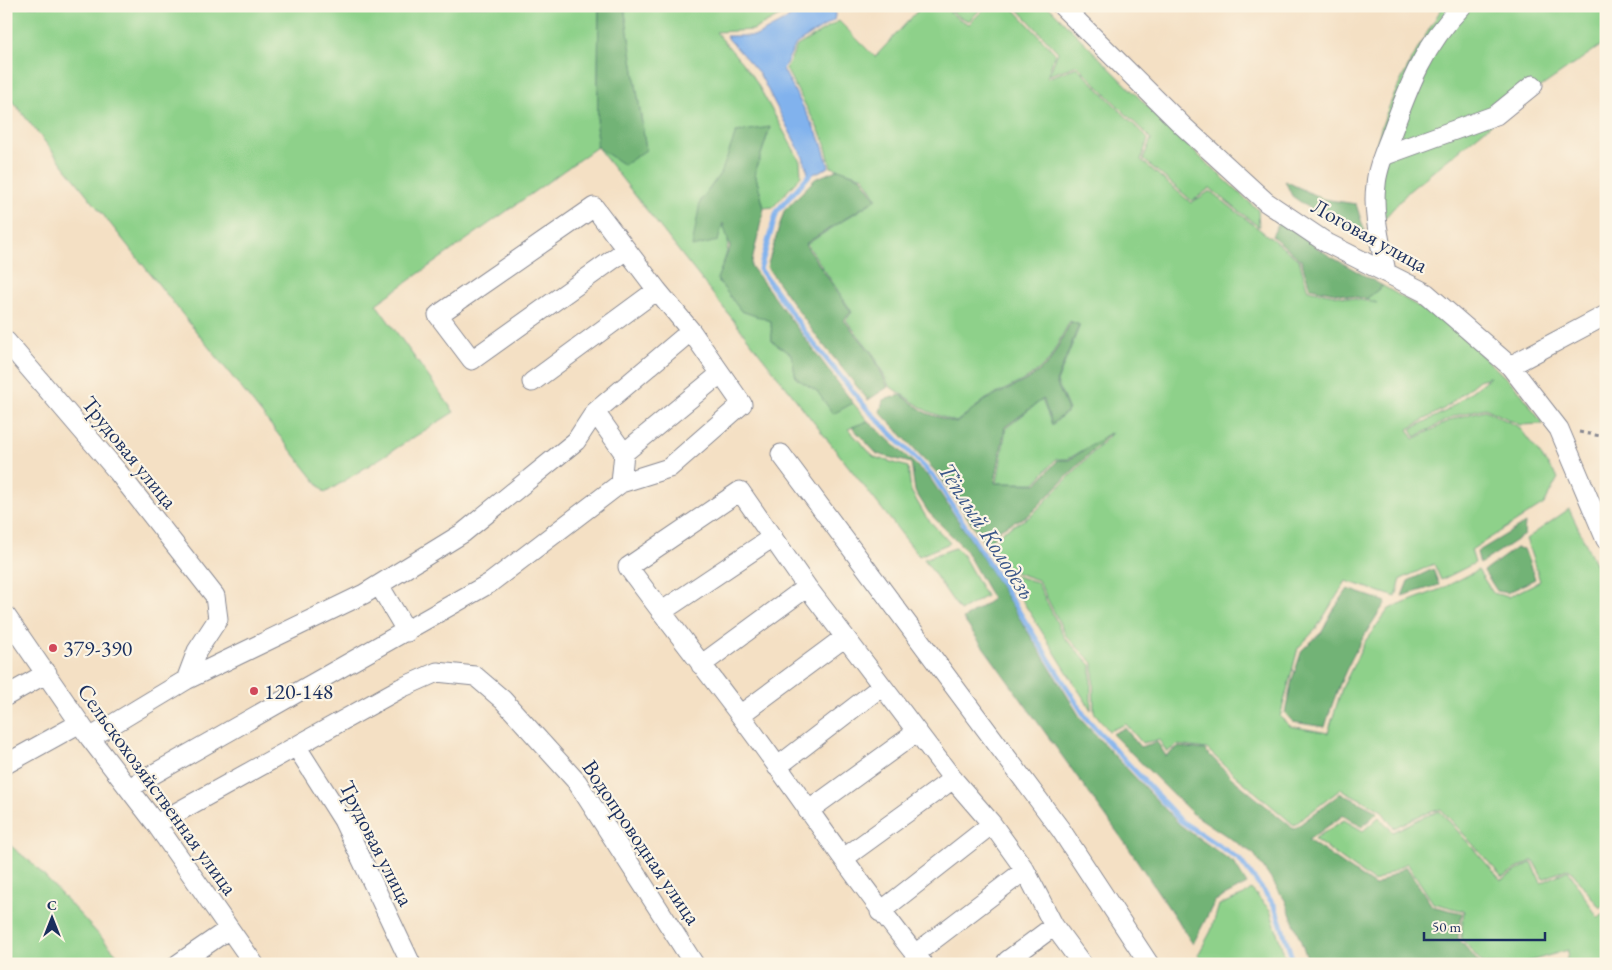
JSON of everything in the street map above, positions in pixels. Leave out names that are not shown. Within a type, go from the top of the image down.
[{"type":"street","name":"Логовая улица","points":[[1062,6],[1183,126],[1266,202],[1327,243],[1426,293],[1510,366],[1559,429],[1606,540]]},
{"type":"street","points":[[1386,272],[1378,233],[1376,186],[1383,156],[1412,75],[1444,24],[1462,6]]},
{"type":"street","points":[[1383,156],[1496,114],[1533,85]]},
{"type":"street","points":[[129,788],[407,632],[490,583],[621,483],[669,468],[742,404],[691,331],[657,290],[594,207],[438,315],[472,360],[626,250]]},
{"type":"street","points":[[532,382],[657,290]]},
{"type":"street","points":[[1510,366],[1606,315]]},
{"type":"street","points":[[6,764],[85,730],[379,585],[463,533],[576,441],[595,412],[691,331]]},
{"type":"street","name":"Трудовая улица","points":[[6,341],[117,472],[214,596],[218,619],[196,651],[186,680]]},
{"type":"street","points":[[624,453],[720,374]]},
{"type":"street","points":[[595,412],[624,453],[621,483]]},
{"type":"street","points":[[781,454],[1061,830],[1149,964]]},
{"type":"street","points":[[1025,870],[919,959],[880,912],[844,858],[740,715],[628,567],[740,492],[807,587],[953,780],[992,824],[1025,870],[1054,926],[1082,964]]},
{"type":"street","points":[[661,612],[773,537]]},
{"type":"street","points":[[379,585],[407,632]]},
{"type":"street","points":[[701,665],[807,587]]},
{"type":"street","name":"Сельскохозяйственная улица","points":[[8,624],[47,673],[85,730],[156,824],[254,964]]},
{"type":"street","points":[[740,715],[845,637]]},
{"type":"street","name":"Водопроводная улица","points":[[156,824],[401,688],[437,672],[475,676],[503,700],[577,782],[694,964]]},
{"type":"street","points":[[6,696],[47,673]]},
{"type":"street","points":[[777,767],[882,686]]},
{"type":"street","points":[[808,811],[917,732]]},
{"type":"street","name":"Трудовая улица","points":[[296,746],[343,820],[411,964]]},
{"type":"street","points":[[844,858],[953,780]]},
{"type":"street","points":[[880,912],[992,824]]},
{"type":"street","points":[[1006,963],[1054,926]]},
{"type":"street","points":[[178,964],[229,929]]},
{"type":"path","points":[[1559,429],[1606,436]]},
{"type":"green space","points":[[6,6],[599,6],[597,147],[376,304],[454,412],[325,493],[6,93]]},
{"type":"green space","points":[[599,6],[624,6],[646,150],[624,165],[597,147]]},
{"type":"green space","points":[[624,6],[792,6],[785,13],[753,30],[716,32],[753,76],[800,161],[801,176],[773,207],[764,208],[755,173],[770,128],[737,132],[722,171],[700,202],[719,221],[728,236],[726,254],[717,279],[741,311],[771,321],[772,341],[791,354],[796,378],[817,391],[833,413],[853,403],[868,421],[848,429],[874,457],[908,467],[911,491],[926,517],[950,543],[919,556],[597,147],[646,149]]},
{"type":"green space","points":[[922,6],[943,6],[957,18],[969,24],[987,6],[1011,6],[1055,53],[1047,78],[1077,67],[1148,139],[1141,160],[1191,203],[1210,191],[1299,260],[1308,290],[1377,303],[1366,299],[1383,286],[1448,324],[1518,389],[1543,424],[1520,425],[1485,408],[1454,416],[1415,437],[1411,429],[1446,411],[1490,377],[1479,380],[1445,408],[1408,429],[1414,439],[1455,418],[1485,410],[1519,427],[1558,478],[1544,504],[1471,550],[1475,563],[1441,580],[1434,564],[1401,579],[1396,597],[1346,581],[1316,629],[1298,648],[1280,717],[1290,726],[1328,733],[1342,688],[1366,640],[1389,609],[1441,589],[1478,570],[1493,593],[1508,597],[1540,581],[1526,539],[1569,509],[1606,586],[1606,904],[1600,908],[1569,868],[1543,879],[1533,860],[1502,877],[1441,809],[1421,815],[1394,828],[1381,810],[1341,789],[1294,825],[1207,749],[1177,745],[1167,752],[1159,740],[1142,743],[1126,724],[1109,731],[1094,712],[1093,663],[1066,636],[1038,580],[1002,568],[989,549],[1003,531],[1031,516],[1112,433],[1068,459],[1056,459],[1035,483],[997,483],[1006,428],[1042,400],[1052,425],[1069,410],[1057,382],[1080,325],[1070,321],[1048,362],[1028,378],[986,399],[956,422],[927,411],[889,386],[874,355],[846,320],[852,312],[807,244],[877,199],[864,177],[831,167],[824,140],[786,69],[797,46],[839,21],[875,57]]},
{"type":"green space","points":[[946,6],[984,6],[969,21],[957,16]]},
{"type":"green space","points":[[1015,6],[1048,6],[1176,135],[1258,210],[1259,227],[1210,188],[1192,201],[1143,159],[1151,139],[1077,65],[1049,75],[1058,52]]},
{"type":"green space","points":[[1443,6],[1606,6],[1606,42],[1516,104],[1409,191],[1373,231],[1370,185],[1378,138],[1386,114],[1407,69]]},
{"type":"green space","points":[[770,127],[755,173],[764,208],[751,266],[853,403],[833,414],[817,391],[796,378],[791,354],[772,341],[771,321],[741,311],[717,279],[730,247],[723,223],[718,241],[692,247],[700,202],[722,171],[736,132]]},
{"type":"green space","points":[[839,169],[862,178],[876,199],[805,244],[851,312],[844,320],[873,355],[888,387],[868,400],[817,337],[767,267],[784,211],[815,179]]},
{"type":"green space","points":[[1285,181],[1323,199],[1356,204],[1367,239],[1322,217],[1292,196]]},
{"type":"green space","points":[[1280,221],[1328,255],[1383,286],[1366,299],[1310,288],[1301,260],[1272,236]]},
{"type":"green space","points":[[1071,322],[1079,325],[1056,382],[1068,410],[1052,424],[1043,399],[1005,427],[995,483],[1036,484],[1058,460],[1069,460],[1110,433],[1029,515],[1000,529],[987,547],[940,476],[880,412],[883,400],[901,395],[926,413],[956,423],[986,400],[1029,379],[1049,363]]},
{"type":"green space","points":[[868,421],[930,478],[987,565],[1083,722],[1180,825],[1234,863],[1247,884],[1215,901],[1193,944],[1128,847],[963,619],[993,599],[964,548],[929,513],[915,491],[911,463],[877,454],[852,427]]},
{"type":"green space","points":[[1525,523],[1524,535],[1480,564],[1477,552]]},
{"type":"green space","points":[[955,548],[961,552],[986,596],[960,611],[924,559]]},
{"type":"green space","points":[[1516,548],[1524,549],[1535,579],[1507,593],[1497,591],[1484,571]]},
{"type":"green space","points":[[1433,569],[1439,585],[1402,596],[1408,581]]},
{"type":"green space","points":[[1005,573],[1037,582],[1064,637],[1091,665],[1091,710]]},
{"type":"green space","points":[[1348,589],[1386,602],[1350,662],[1325,727],[1293,722],[1285,713],[1292,680],[1302,650],[1322,632],[1332,612]]},
{"type":"green space","points":[[1125,728],[1140,747],[1157,742],[1166,756],[1178,747],[1205,750],[1233,779],[1294,829],[1341,793],[1378,812],[1362,827],[1344,815],[1308,840],[1375,886],[1406,866],[1432,906],[1462,913],[1458,938],[1480,964],[1313,964],[1308,960],[1285,900],[1254,854],[1192,813],[1112,734]]},
{"type":"green space","points":[[1440,811],[1501,880],[1532,862],[1541,883],[1568,870],[1598,918],[1606,913],[1606,964],[1566,964],[1568,950],[1520,964],[1483,964],[1461,938],[1464,911],[1433,903],[1407,863],[1374,882],[1314,839],[1344,820],[1363,831],[1379,817],[1393,832]]},
{"type":"green space","points":[[6,842],[33,864],[126,964],[7,964]]},
{"type":"green space","points":[[1251,889],[1270,910],[1287,964],[1204,964],[1198,955],[1211,931],[1219,905],[1244,895]]},
{"type":"water","points":[[800,6],[837,6],[834,20],[796,44],[783,69],[821,141],[829,167],[809,176],[803,157],[759,73],[726,36],[756,36],[786,20]]},
{"type":"waterway","name":"Тёплый Колодезь","points":[[812,172],[777,211],[760,269],[810,339],[868,410],[935,478],[1086,718],[1181,821],[1239,859],[1275,906],[1294,964]]},
{"type":"place","name":"379-390","points":[[53,648]]},
{"type":"place","name":"120-148","points":[[254,691]]}]
